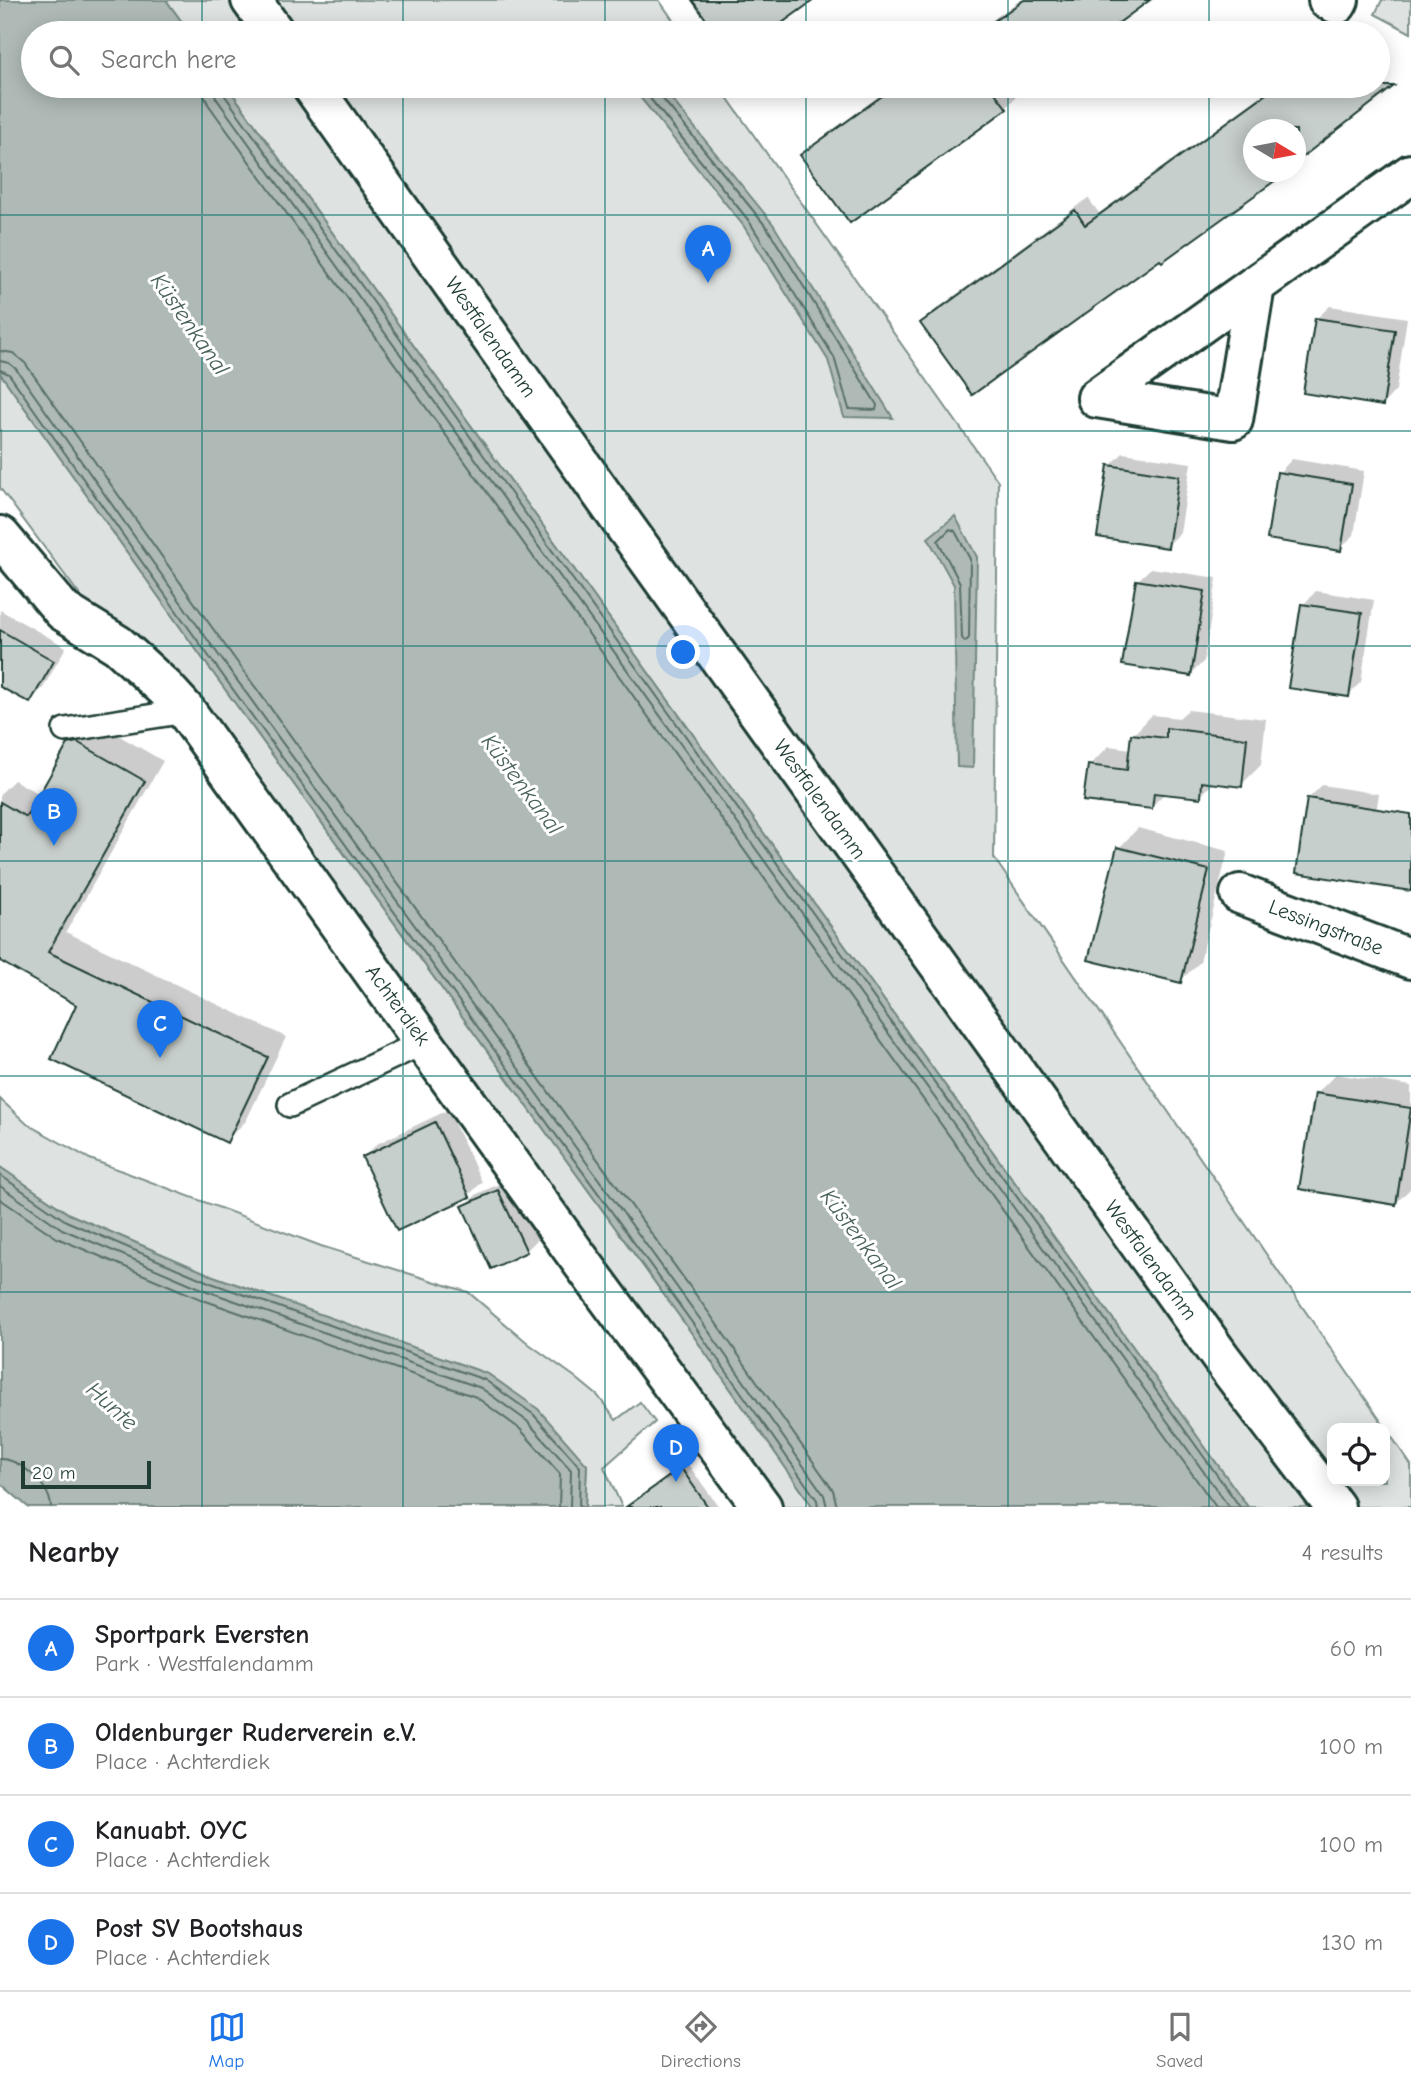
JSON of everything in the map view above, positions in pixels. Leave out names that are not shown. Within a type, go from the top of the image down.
[{"type":"street","points":[[251,0],[266,21]]},
{"type":"street","points":[[1328,0],[1336,4],[1339,0]]},
{"type":"street","name":"Westfalendamm","points":[[321,98],[1221,1358],[1335,1507]]},
{"type":"street","points":[[1255,286],[1411,174]]},
{"type":"street","name":"Achterdiek","points":[[0,536],[63,611],[118,645],[186,711],[572,1249],[762,1507]]},
{"type":"street","name":"Lessingstraße","points":[[1240,894],[1411,959]]},
{"type":"lane","points":[[65,730],[186,711]]},
{"type":"lane","points":[[290,1105],[424,1042]]},
{"type":"shaded area","points":[[166,0],[659,0],[674,21],[181,21]]},
{"type":"shaded area","points":[[1382,0],[1411,0],[1411,33],[1390,21],[1375,14]]},
{"type":"shaded area","points":[[236,98],[727,98],[998,481],[994,858],[1382,1423],[1327,1423],[1327,1486],[1390,1486],[1390,1434],[1411,1465],[1411,1507],[1248,1507]]},
{"type":"shaded area","points":[[0,373],[190,641],[688,1328],[813,1507],[759,1507],[0,488]]},
{"type":"shaded area","points":[[0,1099],[27,1124],[90,1159],[321,1246],[468,1292],[529,1344],[598,1396],[616,1420],[640,1402],[655,1422],[604,1467],[622,1507],[585,1507],[587,1465],[488,1374],[213,1276],[69,1214],[0,1167]]},
{"type":"water","name":"Küstenkanal","points":[[0,0],[166,0],[181,21],[21,21],[21,98],[236,98],[1248,1507],[813,1507],[688,1328],[190,641],[0,373]]},
{"type":"water","points":[[641,98],[671,98],[773,224],[893,418],[844,417],[828,360],[743,225]]},
{"type":"water","points":[[955,516],[977,557],[973,768],[957,767],[954,585],[928,538]]},
{"type":"water","name":"Hunte","points":[[0,1167],[69,1214],[213,1276],[488,1374],[538,1409],[587,1465],[585,1507],[28,1507],[0,1483]]},
{"type":"building","points":[[692,0],[814,0],[785,21],[707,21]]},
{"type":"building","points":[[1024,0],[1150,0],[1121,21],[994,21]]},
{"type":"building","points":[[879,98],[999,98],[1007,109],[850,223],[800,155]]},
{"type":"building","points":[[1260,98],[1379,98],[1306,154],[1306,119],[1243,119],[1243,182],[1273,182],[972,395],[920,323],[1075,210],[1085,225]]},
{"type":"building","points":[[1315,318],[1395,330],[1383,406],[1303,393]]},
{"type":"building","points":[[1108,465],[1179,476],[1168,548],[1097,537]]},
{"type":"building","points":[[1277,472],[1352,484],[1341,551],[1267,539]]},
{"type":"building","points":[[1136,580],[1205,591],[1191,676],[1122,665]]},
{"type":"building","points":[[1301,604],[1362,613],[1349,697],[1288,688]]},
{"type":"building","points":[[0,630],[54,661],[30,703],[0,687]]},
{"type":"building","points":[[1166,728],[1247,738],[1242,787],[1202,782],[1201,798],[1154,793],[1152,809],[1083,801],[1088,765],[1127,770],[1131,734],[1166,738]]},
{"type":"building","points":[[77,742],[145,781],[48,952],[268,1057],[227,1143],[51,1059],[76,1005],[0,961],[0,802],[26,817],[68,744]]},
{"type":"building","points":[[1307,798],[1411,814],[1411,891],[1296,873]]},
{"type":"building","points":[[1117,847],[1209,870],[1181,983],[1088,960]]},
{"type":"building","points":[[1315,1093],[1411,1108],[1396,1205],[1299,1189]]},
{"type":"building","points":[[435,1122],[470,1197],[397,1231],[362,1157]]},
{"type":"building","points":[[498,1190],[527,1252],[491,1269],[462,1206]]},
{"type":"building","points":[[681,1468],[708,1507],[626,1507]]},
{"type":"place","name":"Sportpark Eversten","points":[[708,283]]},
{"type":"place","name":"Oldenburger Ruderverein e.V.","points":[[54,846]]},
{"type":"place","name":"Kanuabt. OYC","points":[[160,1058]]},
{"type":"place","name":"Post SV Bootshaus","points":[[676,1482]]}]
